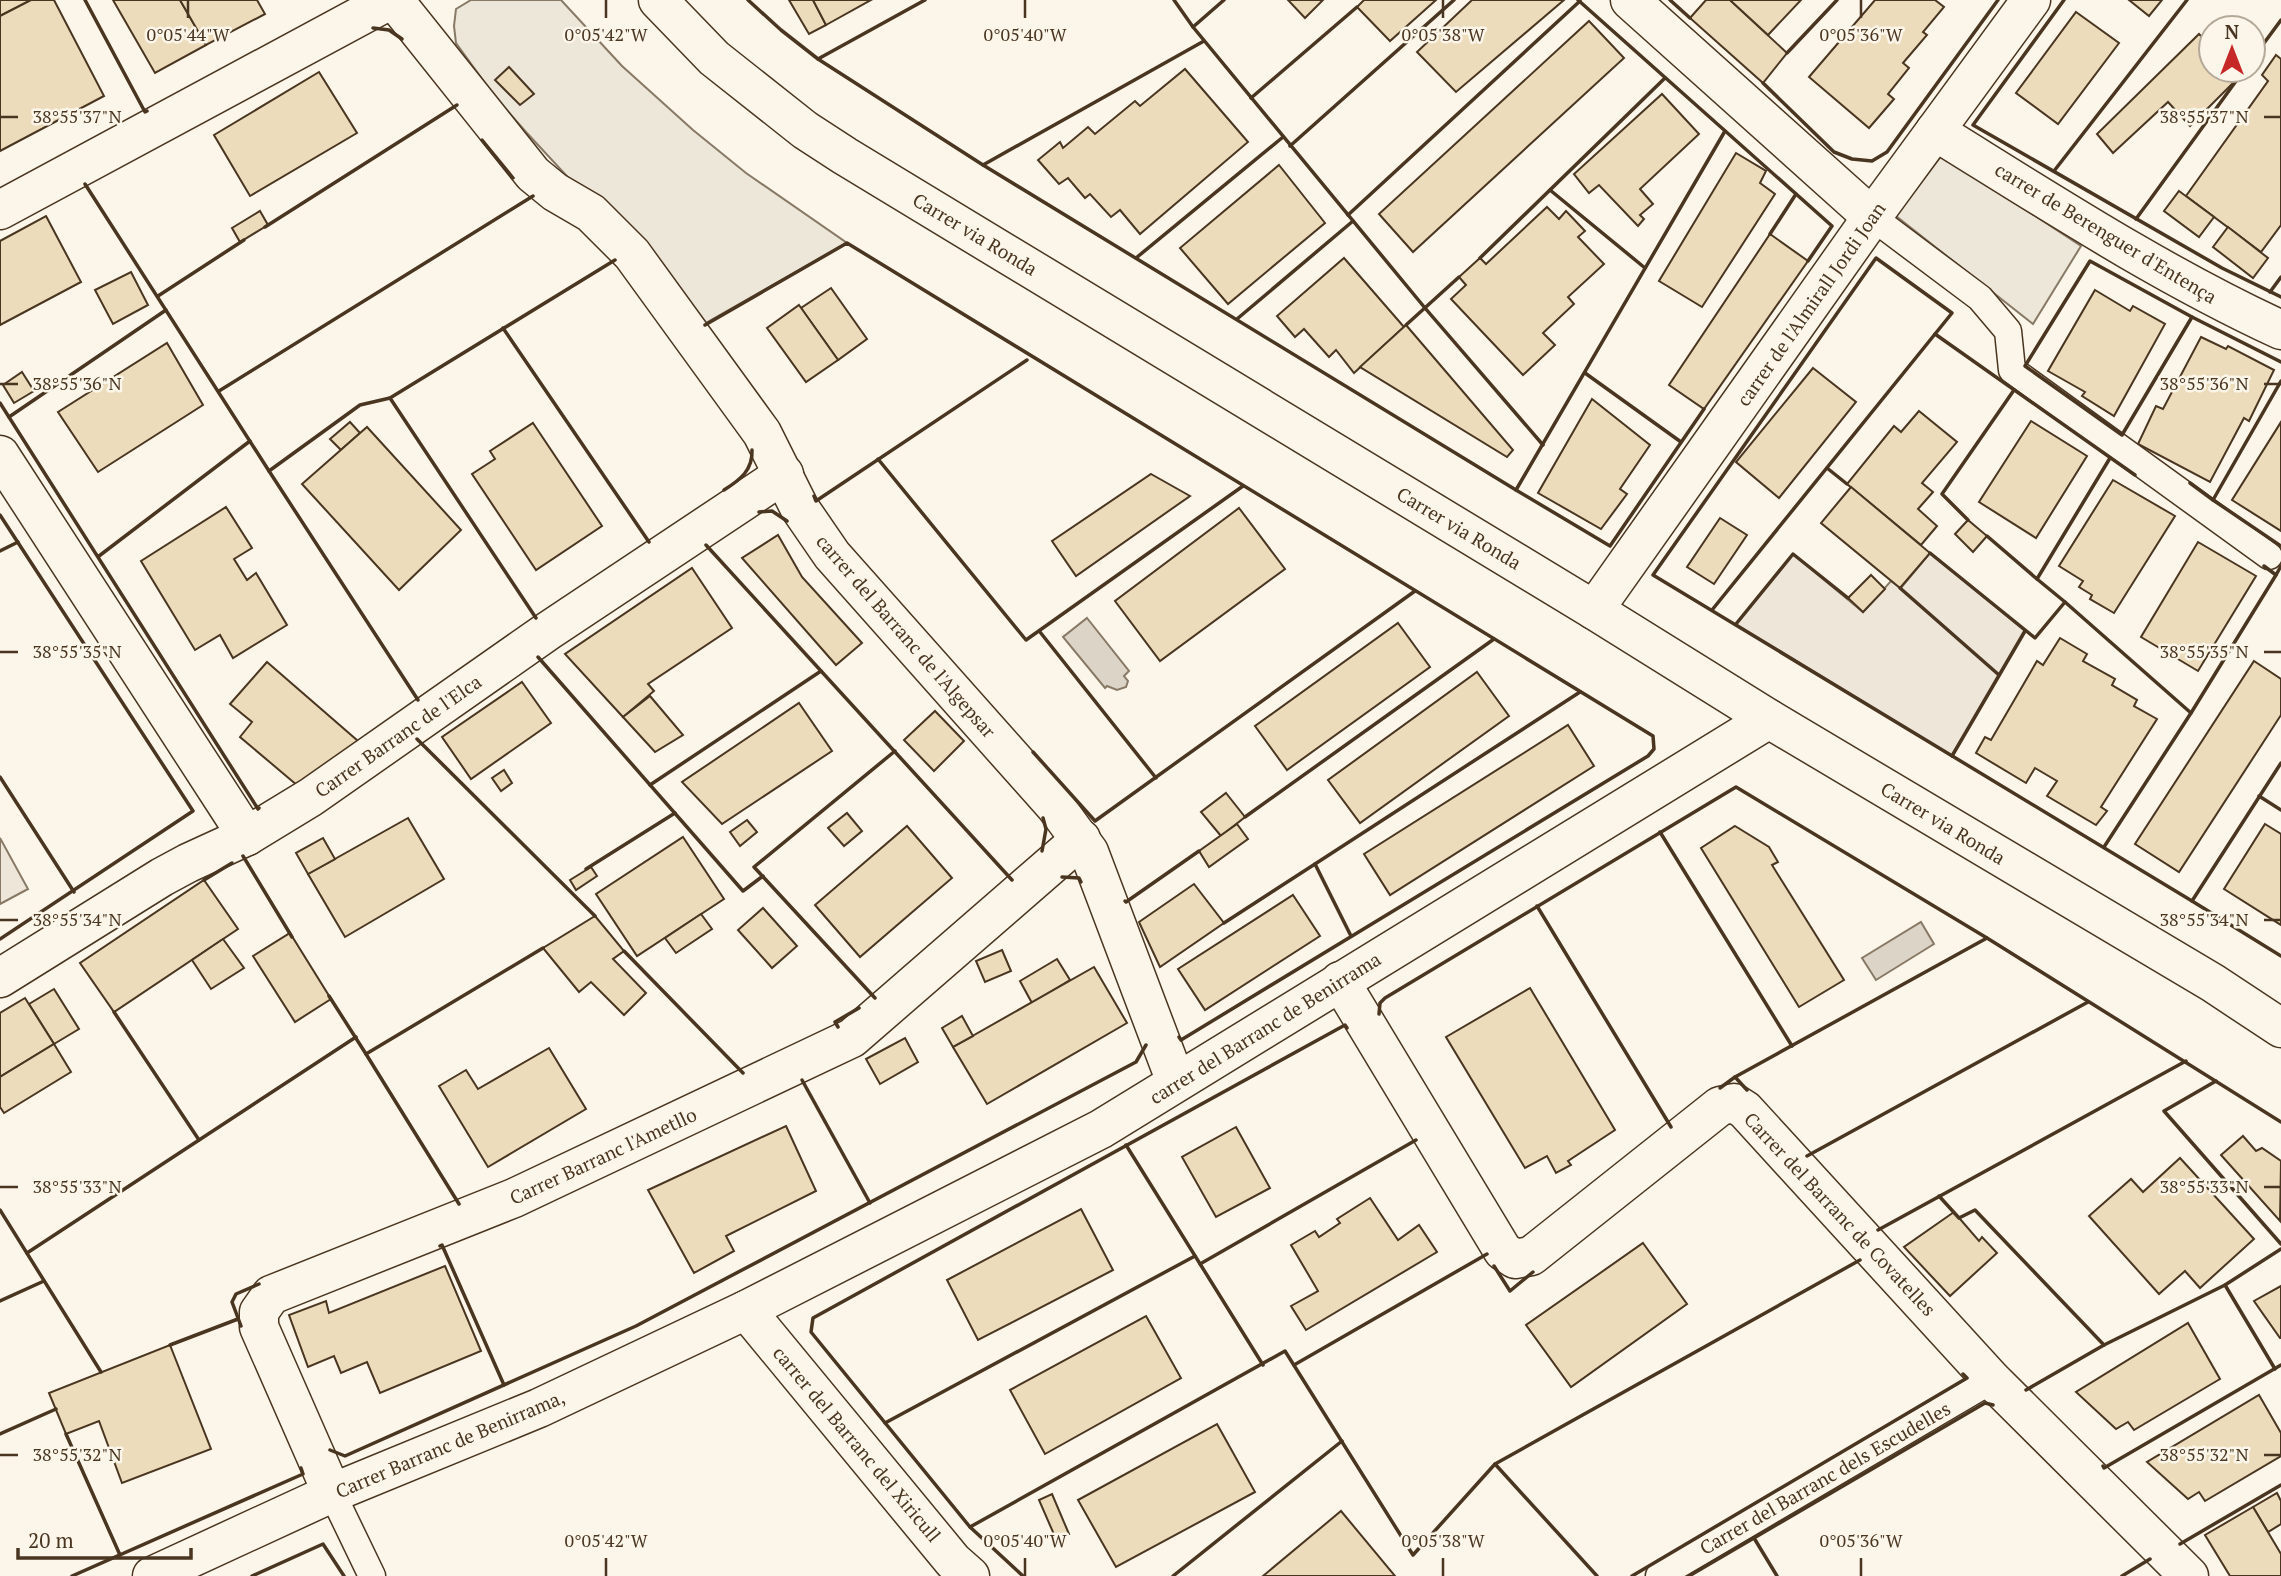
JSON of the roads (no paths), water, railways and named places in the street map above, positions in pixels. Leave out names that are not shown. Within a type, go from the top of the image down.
[{"type":"street","points":[[0,210],[392,0]]},
{"type":"street","name":"carrer del Barranc de l'Algepsar","points":[[392,0],[533,174],[555,192],[591,213],[632,254],[762,433],[799,507],[831,555],[1056,807],[1081,839],[1089,852],[1176,1082]]},
{"type":"street","name":"Carrer via Ronda","points":[[658,0],[714,58],[815,136],[1769,719],[2213,983],[2281,1028]]},
{"type":"street","points":[[1630,0],[1872,217]]},
{"type":"street","name":"carrer de l'Almirall Jordi Joan","points":[[1594,610],[1872,217],[2031,0]]},
{"type":"street","name":"carrer de Berenguer d'Entença","points":[[1935,131],[2195,289],[2281,330]]},
{"type":"street","points":[[0,455],[247,836]]},
{"type":"street","name":"Carrer Barranc de l'Elca","points":[[0,978],[162,877],[247,836],[311,797],[548,631],[784,474]]},
{"type":"street","name":"carrer del Barranc de Benirrama","points":[[746,1310],[1101,1129],[1769,719]]},
{"type":"street","name":"Carrer Barranc l'Ametllo","points":[[332,1493],[259,1327],[260,1312],[271,1295],[514,1198],[852,1038],[1081,839]]},
{"type":"street","name":"Carrer del Barranc de Covatelles","points":[[1340,981],[1503,1251],[1515,1259],[1531,1256],[1720,1106],[1734,1103],[1745,1110],[1992,1380],[2189,1576]]},
{"type":"street","name":"Carrer Barranc de Benirrama,","points":[[152,1576],[332,1493],[540,1408],[746,1310]]},
{"type":"street","name":"carrer del Barranc del Xiricull","points":[[746,1310],[929,1531],[970,1576]]},
{"type":"lane","points":[[1872,217],[1980,298],[2008,331],[2012,370],[2269,556]]},
{"type":"lane","name":"Carrer del Barranc dels Escudelles","points":[[1659,1576],[1992,1380]]},
{"type":"lane","points":[[332,1493],[372,1576]]}]
